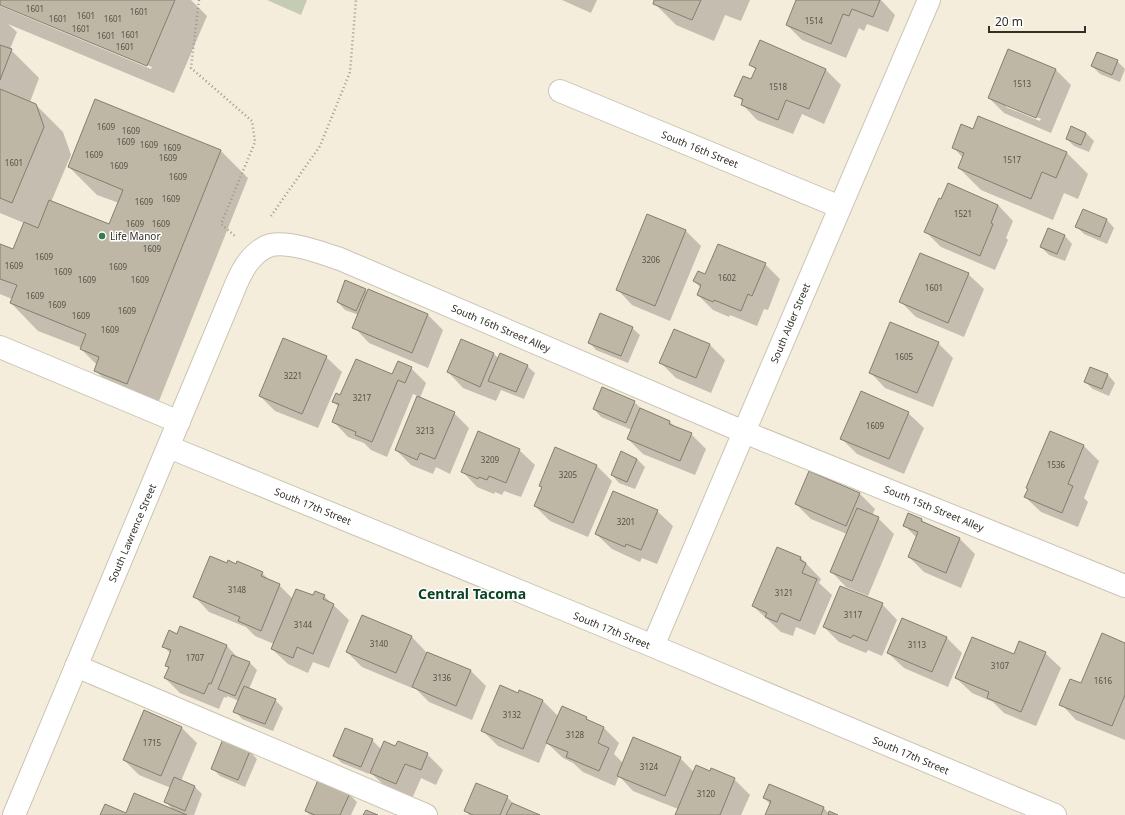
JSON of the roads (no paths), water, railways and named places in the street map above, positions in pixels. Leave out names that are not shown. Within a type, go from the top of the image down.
[{"type":"street","name":"South Alder Street","points":[[653,646],[929,0]]},
{"type":"street","name":"South 16th Street","points":[[560,91],[840,207]]},
{"type":"street","name":"South 16th Street Alley","points":[[256,254],[264,248],[272,245],[293,246],[317,251],[340,259],[744,432]]},
{"type":"street","name":"South Lawrence Street","points":[[14,815],[230,299],[248,261],[256,254]]},
{"type":"street","points":[[0,347],[179,422]]},
{"type":"street","name":"South 15th Street Alley","points":[[744,432],[1125,586]]},
{"type":"street","name":"South 17th Street","points":[[169,447],[653,646],[1055,815]]},
{"type":"street","points":[[76,666],[426,815]]},
{"type":"place","name":"Life Manor","points":[[102,236]]},
{"type":"district","name":"Central Tacoma","points":[[472,594]]}]
